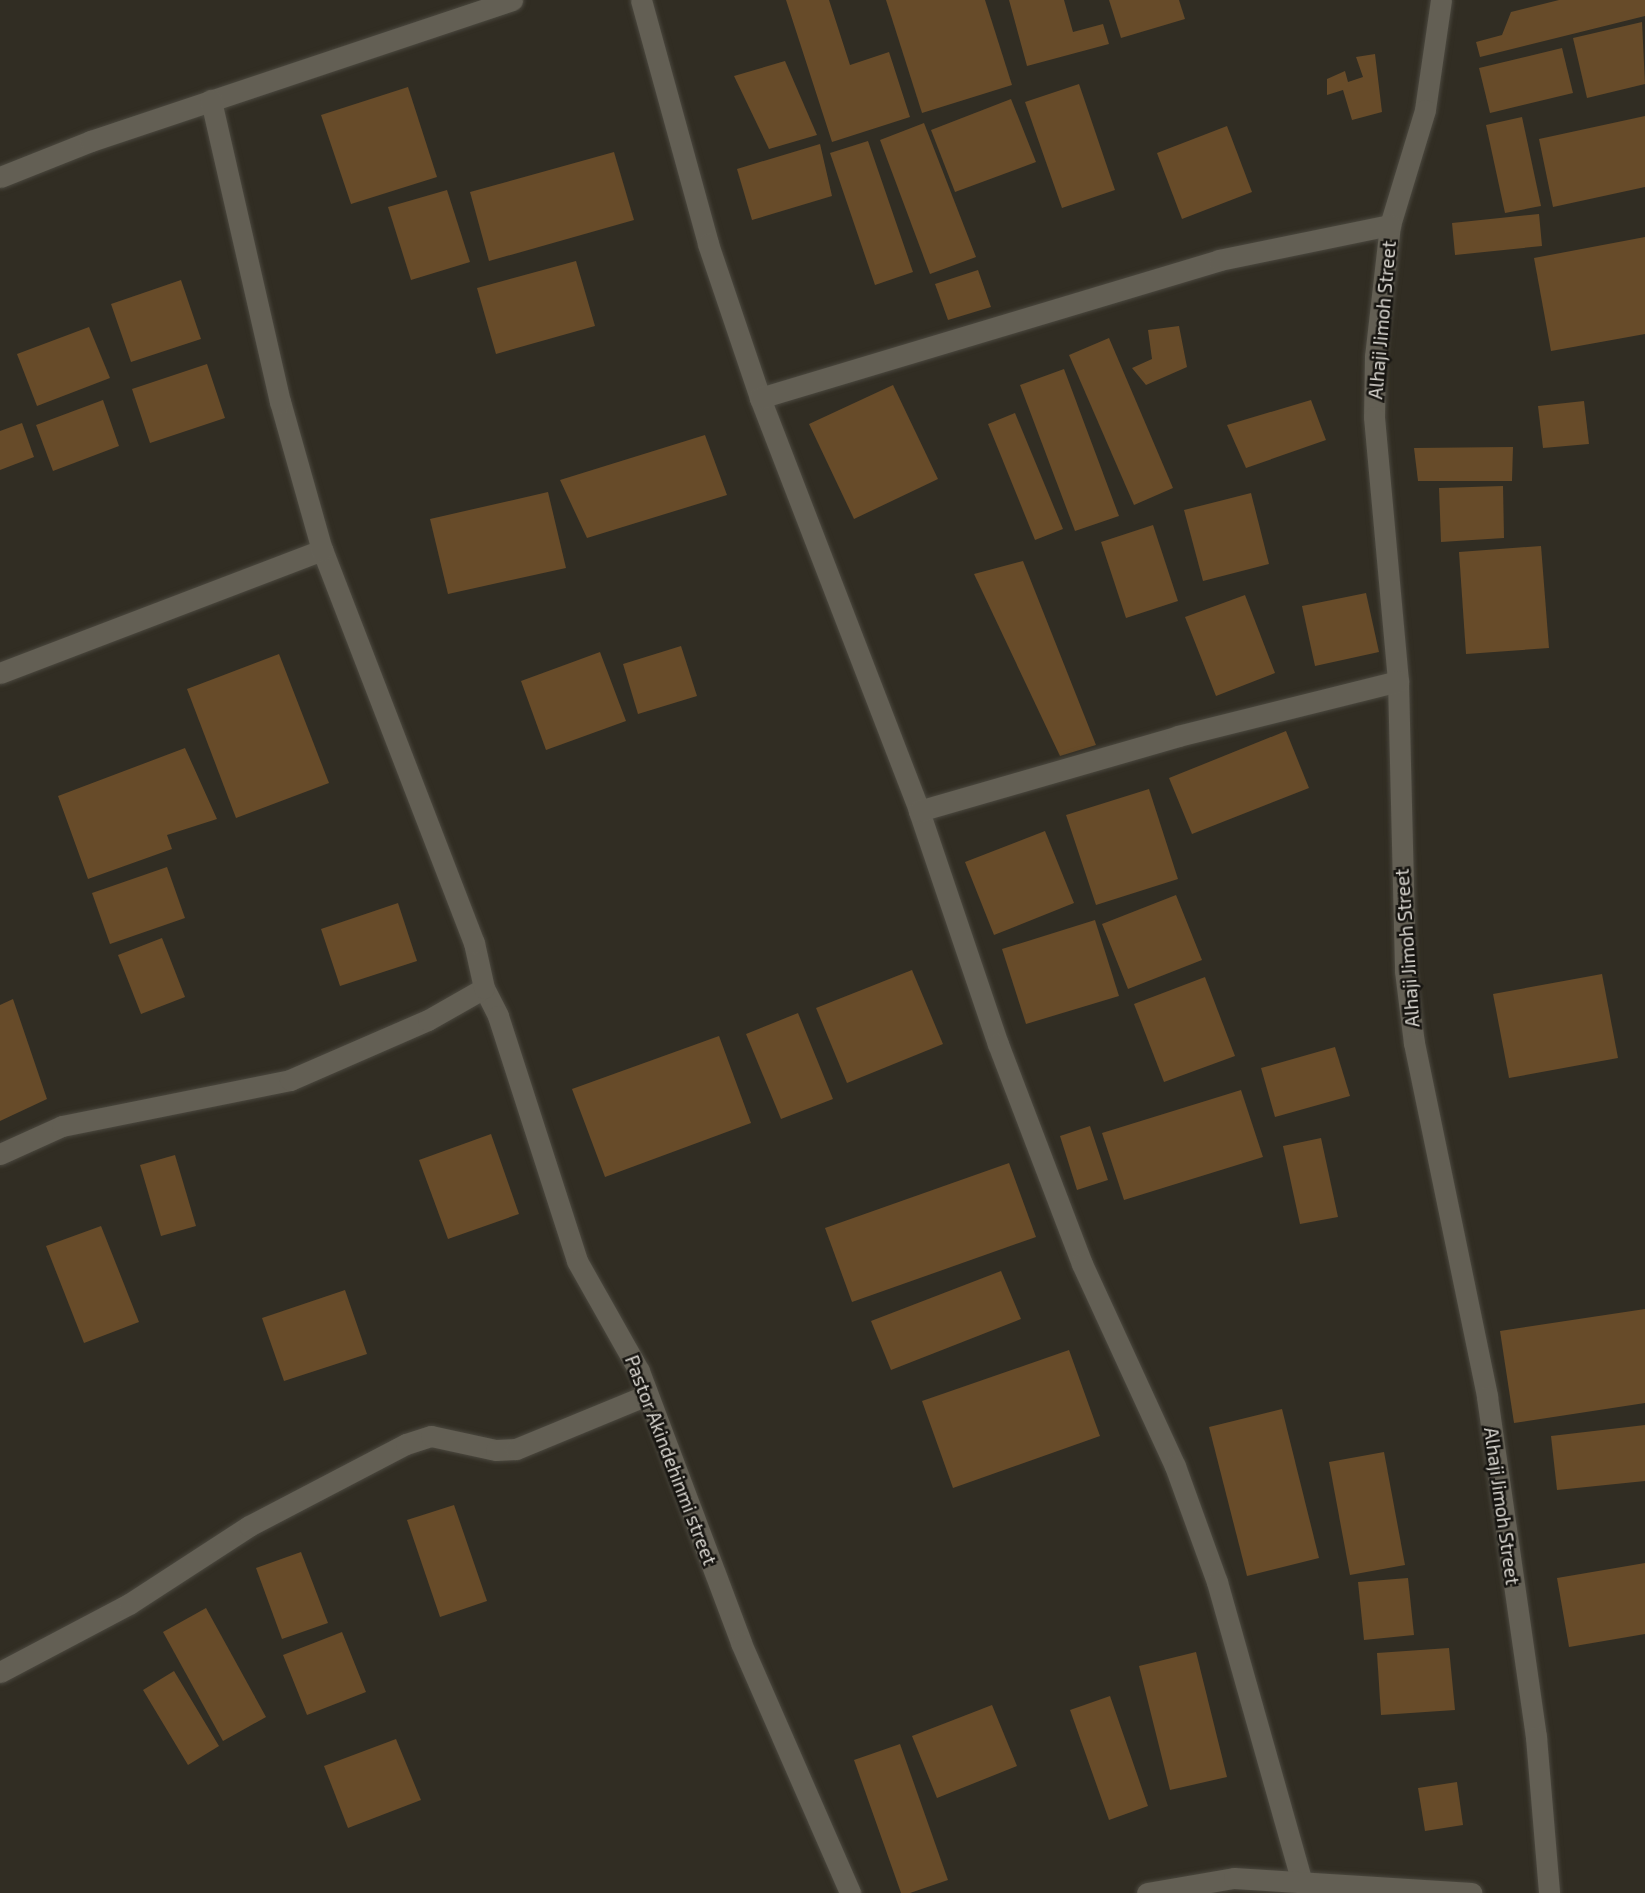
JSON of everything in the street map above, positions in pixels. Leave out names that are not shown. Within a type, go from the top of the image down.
[{"type":"street","points":[[0,177],[211,100],[512,0]]},
{"type":"street","points":[[641,0],[708,244],[760,398],[919,811],[998,1044],[1077,1251],[1175,1466],[1217,1582],[1302,1882]]},
{"type":"street","name":"Alhaji Jimoh Street","points":[[1441,0],[1425,110],[1390,225],[1375,356],[1374,417],[1398,681],[1405,971],[1413,1043],[1486,1396],[1536,1737],[1549,1893]]},
{"type":"street","name":"Pastor Akindehinmi street","points":[[211,100],[280,402],[322,551],[474,943],[484,988],[498,1016],[577,1261],[596,1300],[626,1343],[741,1643],[850,1893]]},
{"type":"street","points":[[760,398],[1219,260],[1390,225]]},
{"type":"street","points":[[0,673],[322,551]]},
{"type":"street","points":[[919,811],[1178,736],[1398,681]]},
{"type":"street","points":[[0,1154],[62,1126],[290,1080],[428,1020],[484,988]]},
{"type":"street","points":[[0,1672],[129,1604],[249,1526],[406,1444],[431,1436],[496,1450],[516,1449],[647,1395]]},
{"type":"street","points":[[1147,1893],[1234,1878],[1472,1893]]},
{"type":"building","points":[[786,0],[829,0],[850,65],[889,52],[910,117],[832,142]]},
{"type":"building","points":[[886,0],[985,0],[1012,85],[922,113]]},
{"type":"building","points":[[1009,0],[1064,0],[1073,32],[1103,24],[1109,44],[1027,66]]},
{"type":"building","points":[[1109,0],[1179,0],[1185,19],[1121,38]]},
{"type":"building","points":[[1559,0],[1645,0],[1645,16],[1480,57],[1476,42],[1502,35],[1511,12]]},
{"type":"building","points":[[1642,22],[1645,84],[1587,98],[1573,38]]},
{"type":"building","points":[[1562,48],[1573,93],[1490,113],[1479,68]]},
{"type":"building","points":[[1375,54],[1382,112],[1352,120],[1343,90],[1327,95],[1327,79],[1345,71],[1348,82],[1363,77],[1356,57]]},
{"type":"building","points":[[785,61],[817,135],[769,149],[734,76]]},
{"type":"building","points":[[1079,84],[1115,190],[1062,208],[1025,102]]},
{"type":"building","points":[[408,87],[437,177],[351,204],[321,115]]},
{"type":"building","points":[[1011,99],[1036,162],[955,192],[931,130]]},
{"type":"building","points":[[1645,116],[1645,187],[1553,207],[1539,139]]},
{"type":"building","points":[[1522,117],[1541,206],[1505,213],[1486,125]]},
{"type":"building","points":[[924,123],[976,257],[930,274],[880,140]]},
{"type":"building","points":[[1227,126],[1252,192],[1182,219],[1157,153]]},
{"type":"building","points":[[868,141],[913,272],[875,285],[830,153]]},
{"type":"building","points":[[820,144],[832,196],[752,220],[737,169]]},
{"type":"building","points":[[614,152],[634,220],[489,261],[470,192]]},
{"type":"building","points":[[447,190],[470,262],[411,280],[388,207]]},
{"type":"building","points":[[1539,214],[1542,246],[1455,255],[1452,223]]},
{"type":"building","points":[[1645,237],[1645,334],[1551,351],[1534,258]]},
{"type":"building","points":[[576,261],[595,326],[496,354],[477,288]]},
{"type":"building","points":[[978,270],[991,307],[948,320],[935,284]]},
{"type":"building","points":[[181,280],[201,339],[131,362],[111,304]]},
{"type":"building","points":[[1179,326],[1187,367],[1146,385],[1132,368],[1152,359],[1148,330]]},
{"type":"building","points":[[89,327],[110,378],[37,406],[17,354]]},
{"type":"building","points":[[1109,338],[1173,488],[1134,505],[1069,355]]},
{"type":"building","points":[[207,364],[225,418],[150,443],[132,389]]},
{"type":"building","points":[[1064,369],[1119,516],[1075,531],[1020,385]]},
{"type":"building","points":[[893,385],[938,479],[854,519],[809,424]]},
{"type":"building","points":[[103,400],[119,446],[53,471],[36,425]]},
{"type":"building","points":[[1311,400],[1326,440],[1246,468],[1227,425]]},
{"type":"building","points":[[1584,401],[1589,444],[1543,448],[1538,406]]},
{"type":"building","points":[[1015,413],[1063,529],[1035,540],[988,424]]},
{"type":"building","points":[[22,423],[34,457],[0,470],[0,431]]},
{"type":"building","points":[[705,435],[727,495],[587,538],[560,480]]},
{"type":"building","points":[[1513,447],[1512,481],[1418,481],[1414,448]]},
{"type":"building","points":[[1503,486],[1504,538],[1441,542],[1439,488]]},
{"type":"building","points":[[548,492],[566,568],[448,594],[430,519]]},
{"type":"building","points":[[1251,493],[1269,564],[1203,581],[1184,510]]},
{"type":"building","points":[[1153,525],[1178,601],[1126,618],[1101,542]]},
{"type":"building","points":[[1541,546],[1549,648],[1466,654],[1459,552]]},
{"type":"building","points":[[1023,561],[1096,745],[1060,756],[974,574]]},
{"type":"building","points":[[1366,593],[1379,652],[1315,666],[1302,606]]},
{"type":"building","points":[[1245,595],[1275,673],[1216,696],[1185,617]]},
{"type":"building","points":[[681,646],[697,696],[638,714],[623,664]]},
{"type":"building","points":[[600,652],[626,721],[546,750],[521,681]]},
{"type":"building","points":[[279,654],[329,783],[236,818],[187,689]]},
{"type":"building","points":[[1286,731],[1309,788],[1192,834],[1169,778]]},
{"type":"building","points":[[185,748],[217,819],[167,835],[172,849],[88,879],[58,796]]},
{"type":"building","points":[[1149,789],[1178,879],[1096,905],[1066,815]]},
{"type":"building","points":[[1045,831],[1074,903],[994,935],[965,862]]},
{"type":"building","points":[[167,867],[185,918],[110,944],[92,893]]},
{"type":"building","points":[[1176,895],[1202,960],[1128,989],[1102,924]]},
{"type":"building","points":[[398,903],[417,961],[340,986],[321,929]]},
{"type":"building","points":[[1095,920],[1119,996],[1026,1024],[1002,949]]},
{"type":"building","points":[[162,938],[185,997],[141,1014],[118,955]]},
{"type":"building","points":[[912,970],[943,1044],[847,1083],[816,1008]]},
{"type":"building","points":[[1602,974],[1618,1058],[1509,1078],[1493,994]]},
{"type":"building","points":[[1205,977],[1235,1056],[1164,1082],[1134,1004]]},
{"type":"building","points":[[13,999],[47,1099],[0,1121],[0,1005]]},
{"type":"building","points":[[798,1013],[833,1099],[781,1119],[746,1034]]},
{"type":"building","points":[[719,1036],[751,1123],[605,1177],[572,1089]]},
{"type":"building","points":[[1335,1047],[1350,1096],[1275,1117],[1261,1068]]},
{"type":"building","points":[[1241,1090],[1263,1157],[1124,1200],[1102,1133]]},
{"type":"building","points":[[1090,1126],[1108,1180],[1077,1190],[1060,1136]]},
{"type":"building","points":[[491,1134],[519,1214],[448,1239],[419,1160]]},
{"type":"building","points":[[1321,1138],[1338,1217],[1300,1224],[1283,1146]]},
{"type":"building","points":[[175,1155],[196,1226],[161,1236],[140,1165]]},
{"type":"building","points":[[1009,1163],[1036,1237],[852,1302],[825,1228]]},
{"type":"building","points":[[101,1226],[139,1322],[84,1343],[46,1246]]},
{"type":"building","points":[[1001,1271],[1021,1319],[891,1370],[871,1321]]},
{"type":"building","points":[[345,1290],[367,1354],[284,1381],[262,1318]]},
{"type":"building","points":[[1645,1309],[1645,1403],[1514,1423],[1500,1331]]},
{"type":"building","points":[[1069,1350],[1100,1436],[953,1488],[922,1401]]},
{"type":"building","points":[[1282,1409],[1319,1558],[1247,1576],[1209,1427]]},
{"type":"building","points":[[1645,1425],[1645,1481],[1557,1490],[1551,1436]]},
{"type":"building","points":[[1384,1452],[1405,1565],[1350,1575],[1329,1462]]},
{"type":"building","points":[[454,1505],[487,1601],[440,1617],[407,1520]]},
{"type":"building","points":[[301,1552],[328,1623],[282,1639],[256,1568]]},
{"type":"building","points":[[1645,1563],[1645,1634],[1569,1647],[1557,1578]]},
{"type":"building","points":[[1408,1578],[1414,1635],[1364,1640],[1358,1582]]},
{"type":"building","points":[[206,1608],[266,1717],[223,1741],[163,1632]]},
{"type":"building","points":[[342,1632],[366,1692],[307,1715],[283,1655]]},
{"type":"building","points":[[1449,1648],[1455,1710],[1381,1715],[1377,1653]]},
{"type":"building","points":[[1196,1652],[1227,1777],[1170,1790],[1139,1666]]},
{"type":"building","points":[[174,1671],[219,1746],[188,1765],[143,1690]]},
{"type":"building","points":[[1110,1696],[1148,1806],[1109,1820],[1070,1710]]},
{"type":"building","points":[[992,1705],[1017,1766],[937,1798],[912,1736]]},
{"type":"building","points":[[396,1739],[421,1800],[348,1828],[324,1766]]},
{"type":"building","points":[[900,1744],[948,1880],[910,1893],[901,1893],[854,1760]]},
{"type":"building","points":[[1457,1782],[1463,1825],[1425,1831],[1418,1788]]}]
